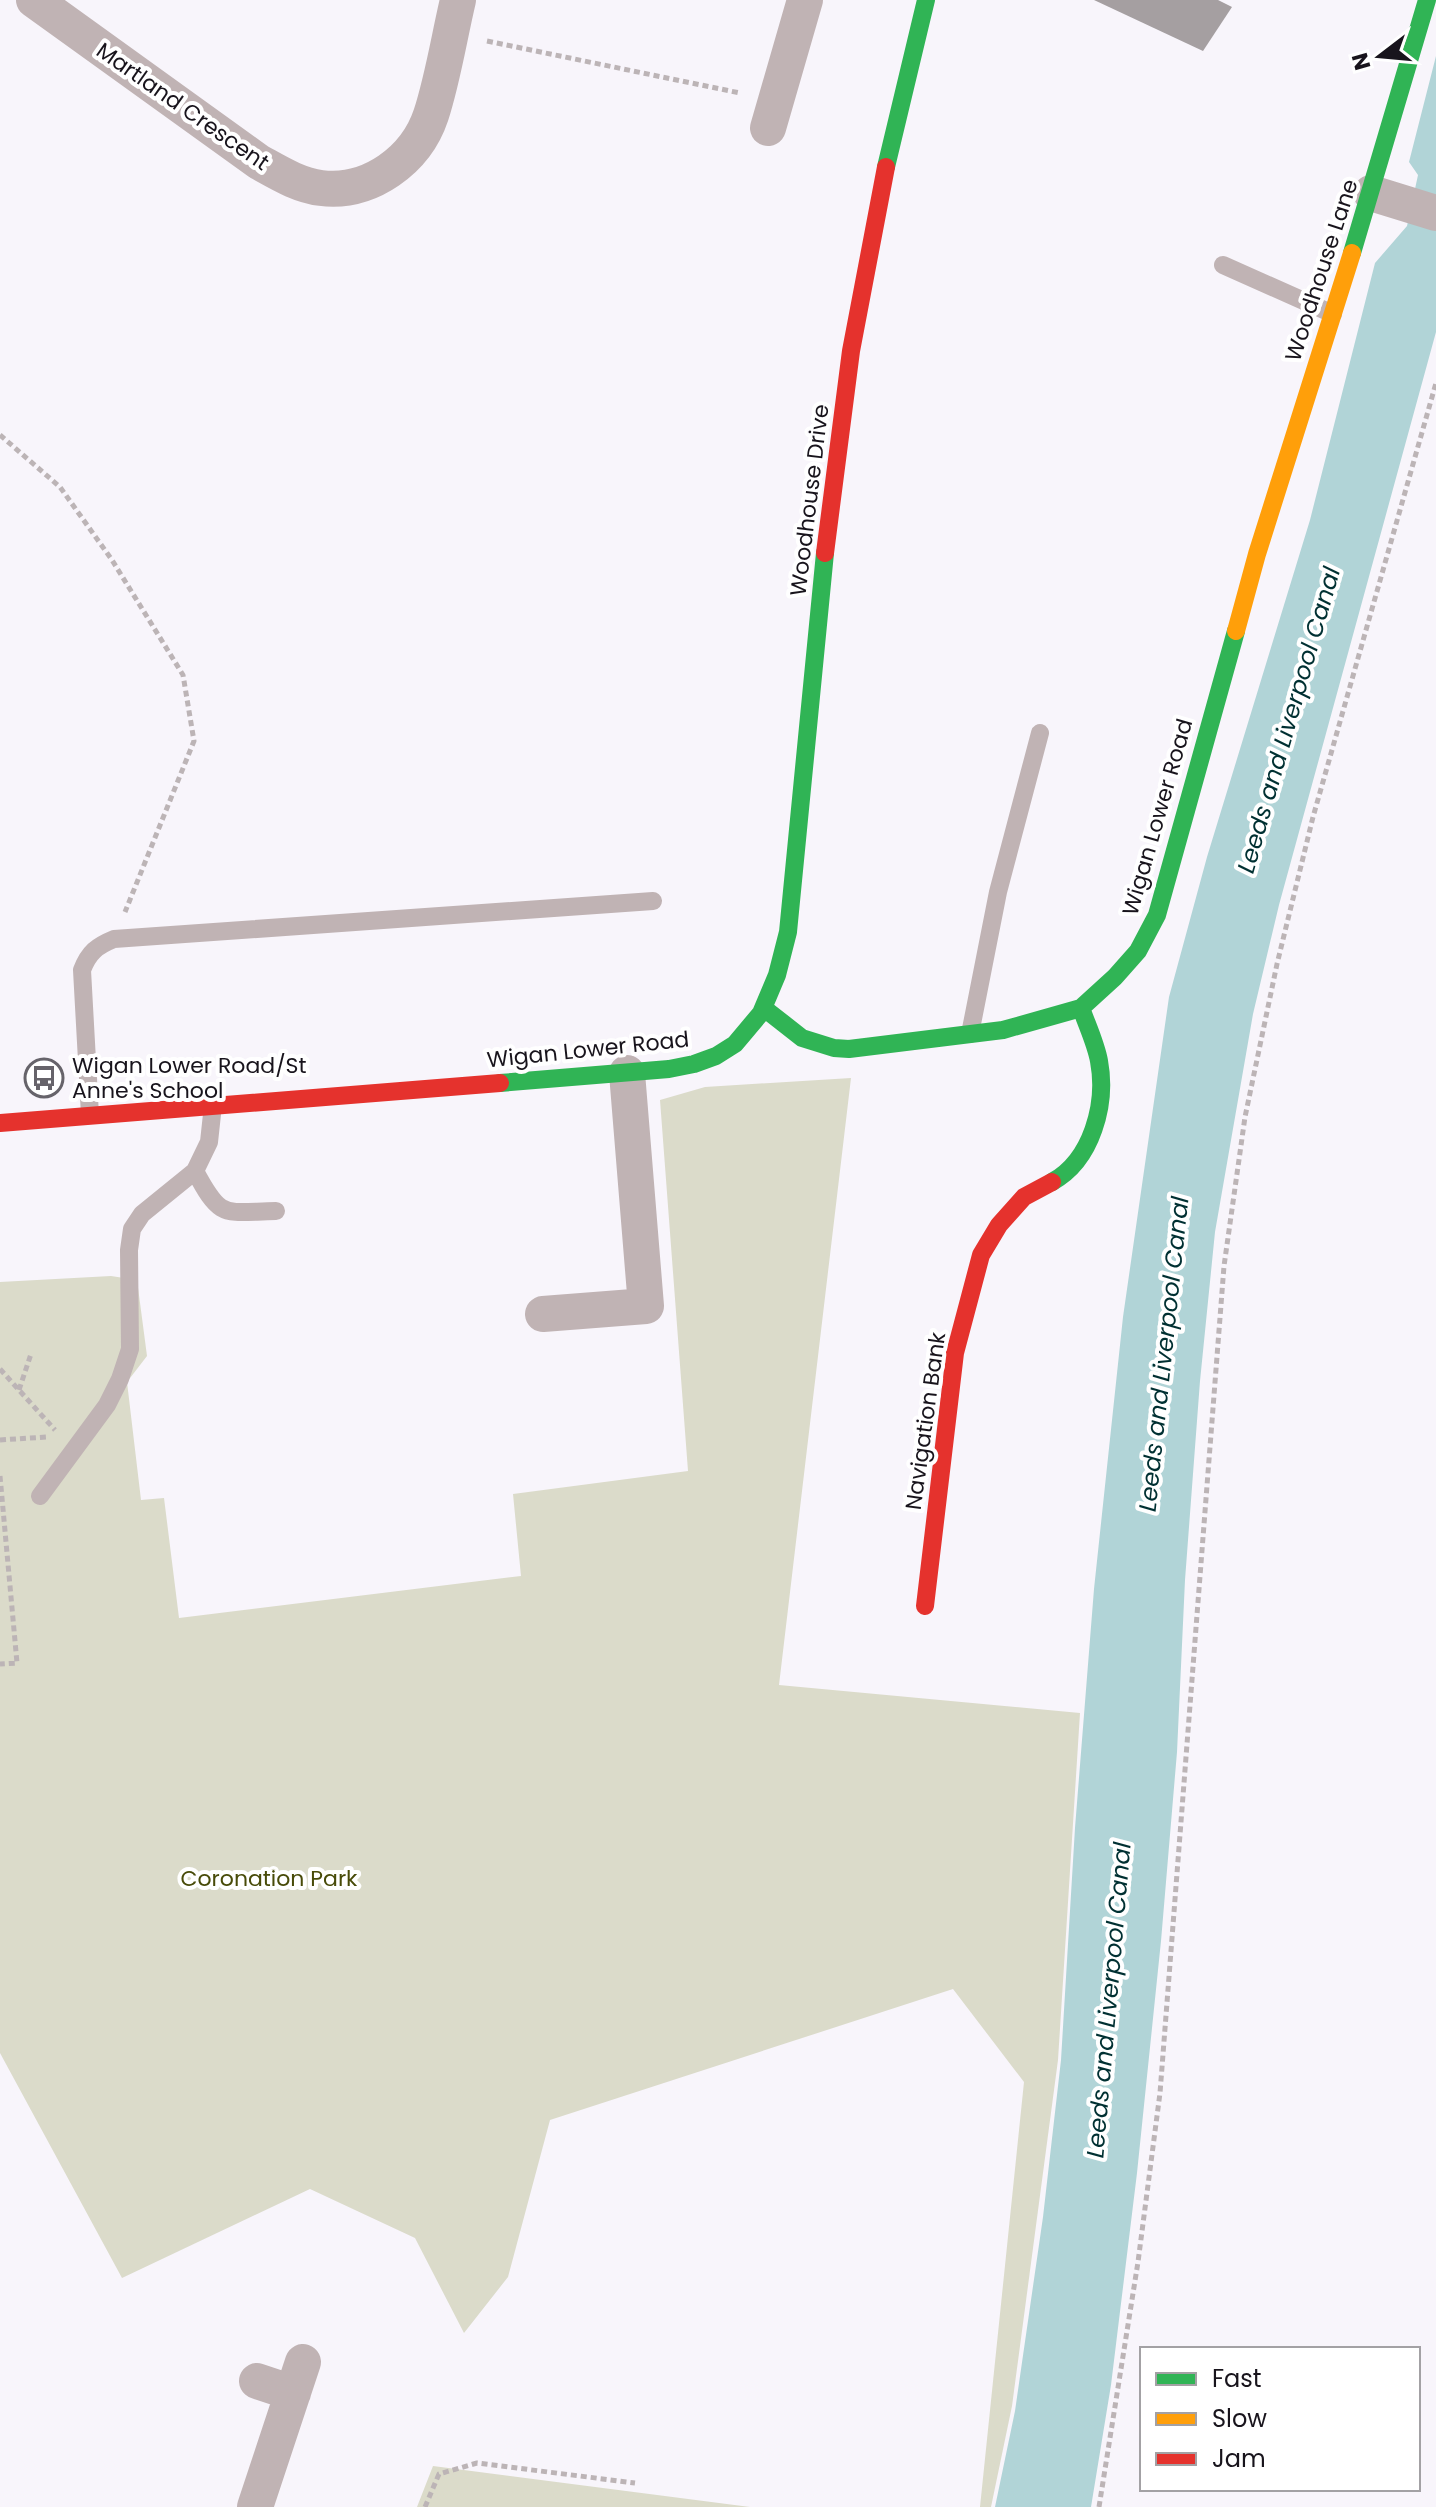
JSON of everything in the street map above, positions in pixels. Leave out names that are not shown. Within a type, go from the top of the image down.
[{"type":"street","name":"Martland Crescent","points":[[34,0],[259,162],[290,180],[322,188],[353,186],[384,176],[412,149],[430,117],[454,17]]},
{"type":"street","points":[[772,114],[805,0]]},
{"type":"street","name":"Woodhouse Drive","points":[[765,1009],[778,979],[788,932],[835,468],[865,269],[904,83],[926,0]]},
{"type":"street","name":"Woodhouse Lane","points":[[1257,554],[1371,193],[1427,0]]},
{"type":"street","points":[[1371,193],[1421,210]]},
{"type":"street","name":"Wigan Lower Road","points":[[0,1123],[627,1073],[691,1065],[713,1058],[733,1045],[751,1029],[765,1009],[803,1040],[824,1049],[849,1049],[1003,1030],[1081,1008],[1138,951],[1157,915],[1257,554]]},
{"type":"street","name":"Navigation Bank","points":[[925,1606],[955,1353],[981,1255],[999,1225],[1024,1197],[1059,1178],[1083,1156],[1102,1097],[1099,1060],[1081,1008]]},
{"type":"street","points":[[543,1314],[646,1306],[627,1073]]},
{"type":"street","points":[[255,2507],[298,2378],[257,2381]]},
{"type":"lane","points":[[1223,265],[1333,314]]},
{"type":"lane","points":[[970,1034],[998,892],[1040,733]]},
{"type":"lane","points":[[90,1115],[82,970],[97,946],[114,939],[653,901]]},
{"type":"lane","points":[[40,1496],[107,1405],[120,1379],[130,1349],[129,1250],[132,1229],[142,1214],[195,1171],[209,1142],[213,1105]]},
{"type":"lane","points":[[195,1171],[211,1201],[227,1212],[276,1211]]},
{"type":"path","points":[[454,17],[772,114]]},
{"type":"path","points":[[1099,2507],[1138,2262],[1160,2093],[1224,1266],[1245,1117],[1309,832],[1436,383]]},
{"type":"path","points":[[0,435],[60,487],[112,560],[183,675],[194,741],[114,939]]},
{"type":"path","points":[[19,1390],[31,1354]]},
{"type":"path","points":[[0,1369],[61,1437],[0,1440]]},
{"type":"path","points":[[0,1476],[17,1663],[0,1664]]},
{"type":"path","points":[[425,2507],[439,2474],[477,2463],[635,2483]]},
{"type":"green space","name":"Coronation Park","points":[[851,1078],[779,1685],[1080,1713],[1058,2060],[1012,2406],[991,2507],[980,2507],[1024,2082],[953,1989],[550,2120],[508,2277],[464,2333],[415,2238],[310,2189],[122,2278],[0,2053],[0,1282],[111,1276],[137,1280],[147,1356],[127,1382],[141,1500],[164,1498],[179,1618],[521,1576],[513,1494],[688,1471],[660,1100],[705,1087]]},
{"type":"green space","points":[[433,2466],[750,2507],[417,2507]]},
{"type":"water","name":"Leeds and Liverpool Canal","points":[[1436,56],[1436,332],[1279,905],[1253,1014],[1215,1232],[1200,1381],[1185,1580],[1177,1752],[1161,1941],[1111,2385],[1091,2507],[995,2507],[1015,2411],[1043,2217],[1061,2060],[1094,1589],[1123,1317],[1169,997],[1207,857],[1310,520],[1375,263],[1407,226],[1418,175],[1409,162]]},
{"type":"building","points":[[1094,0],[1218,0],[1232,7],[1203,51]]},
{"type":"traffic: fast","points":[[886,167],[926,0]]},
{"type":"traffic: fast","points":[[1352,253],[1427,0]]},
{"type":"traffic: fast","points":[[500,1083],[669,1069],[694,1064],[716,1056],[735,1044],[761,1013],[777,975],[788,932],[825,553]]},
{"type":"traffic: fast","points":[[765,1009],[802,1038],[834,1048],[849,1049],[1003,1030],[1081,1008],[1138,951],[1157,915],[1236,631]]},
{"type":"traffic: fast","points":[[1052,1182],[1066,1172],[1087,1145],[1094,1129],[1101,1095],[1099,1061],[1081,1008]]},
{"type":"traffic: slow","points":[[1236,631],[1257,554],[1352,253]]},
{"type":"traffic: jam","points":[[825,553],[851,351],[886,167]]},
{"type":"traffic: jam","points":[[0,1123],[500,1083]]},
{"type":"traffic: jam","points":[[925,1606],[955,1353],[981,1255],[999,1225],[1024,1197],[1052,1182]]},
{"type":"place","name":"Wigan Lower Road/St Anne's School","points":[[44,1078]]}]
